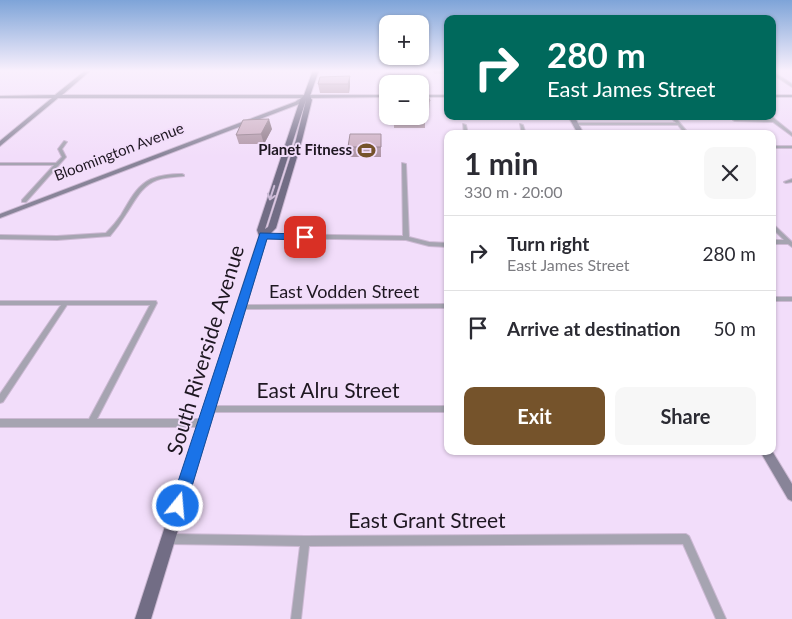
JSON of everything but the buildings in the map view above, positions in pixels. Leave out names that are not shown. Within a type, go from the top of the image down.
[{"type":"main road","points":[[0,144],[54,99]]},
{"type":"main road","name":"Bloomington Avenue","points":[[0,210],[296,99]]},
{"type":"main road","name":"Bloomington Avenue","points":[[0,216],[297,103],[303,99]]},
{"type":"main road","name":"South Riverside Avenue","points":[[263,236],[260,230],[301,107],[305,99]]},
{"type":"main road","name":"South Riverside Avenue","points":[[143,619],[263,236],[272,228],[299,140],[308,99]]},
{"type":"main road","name":"Bloomington Avenue","points":[[284,108],[301,107]]},
{"type":"main road","points":[[574,120],[580,130]]},
{"type":"street","points":[[676,120],[684,130]]},
{"type":"street","points":[[736,120],[774,121],[792,136]]},
{"type":"street","points":[[576,124],[679,124]]},
{"type":"street","points":[[464,125],[465,130]]},
{"type":"street","points":[[521,125],[523,130]]},
{"type":"street","points":[[24,201],[64,157],[60,149],[65,142]]},
{"type":"street","points":[[776,147],[792,147]]},
{"type":"street","points":[[0,164],[58,164]]},
{"type":"street","points":[[404,164],[406,238]]},
{"type":"street","points":[[0,238],[82,238],[108,235],[145,183],[161,176],[182,174]]},
{"type":"street","points":[[786,182],[792,180]]},
{"type":"street","points":[[776,228],[791,243]]},
{"type":"street","points":[[263,236],[406,238],[429,244],[444,245]]},
{"type":"street","points":[[776,242],[791,243]]},
{"type":"street","points":[[776,299],[792,299]]},
{"type":"street","points":[[0,303],[154,303],[91,423]]},
{"type":"street","points":[[0,400],[65,304]]},
{"type":"street","name":"East Vodden Street","points":[[240,308],[444,306]]},
{"type":"street","name":"East Alru Street","points":[[208,409],[444,409]]},
{"type":"street","points":[[0,423],[204,423]]},
{"type":"street","points":[[768,455],[792,495]]},
{"type":"street","name":"East Grant Street","points":[[168,539],[305,541],[686,539],[721,619]]},
{"type":"street","points":[[296,619],[305,541]]},
{"type":"place","name":"Planet Fitness","points":[[366,150]]},
{"type":"route","points":[[178,506],[263,236],[305,237]]}]
